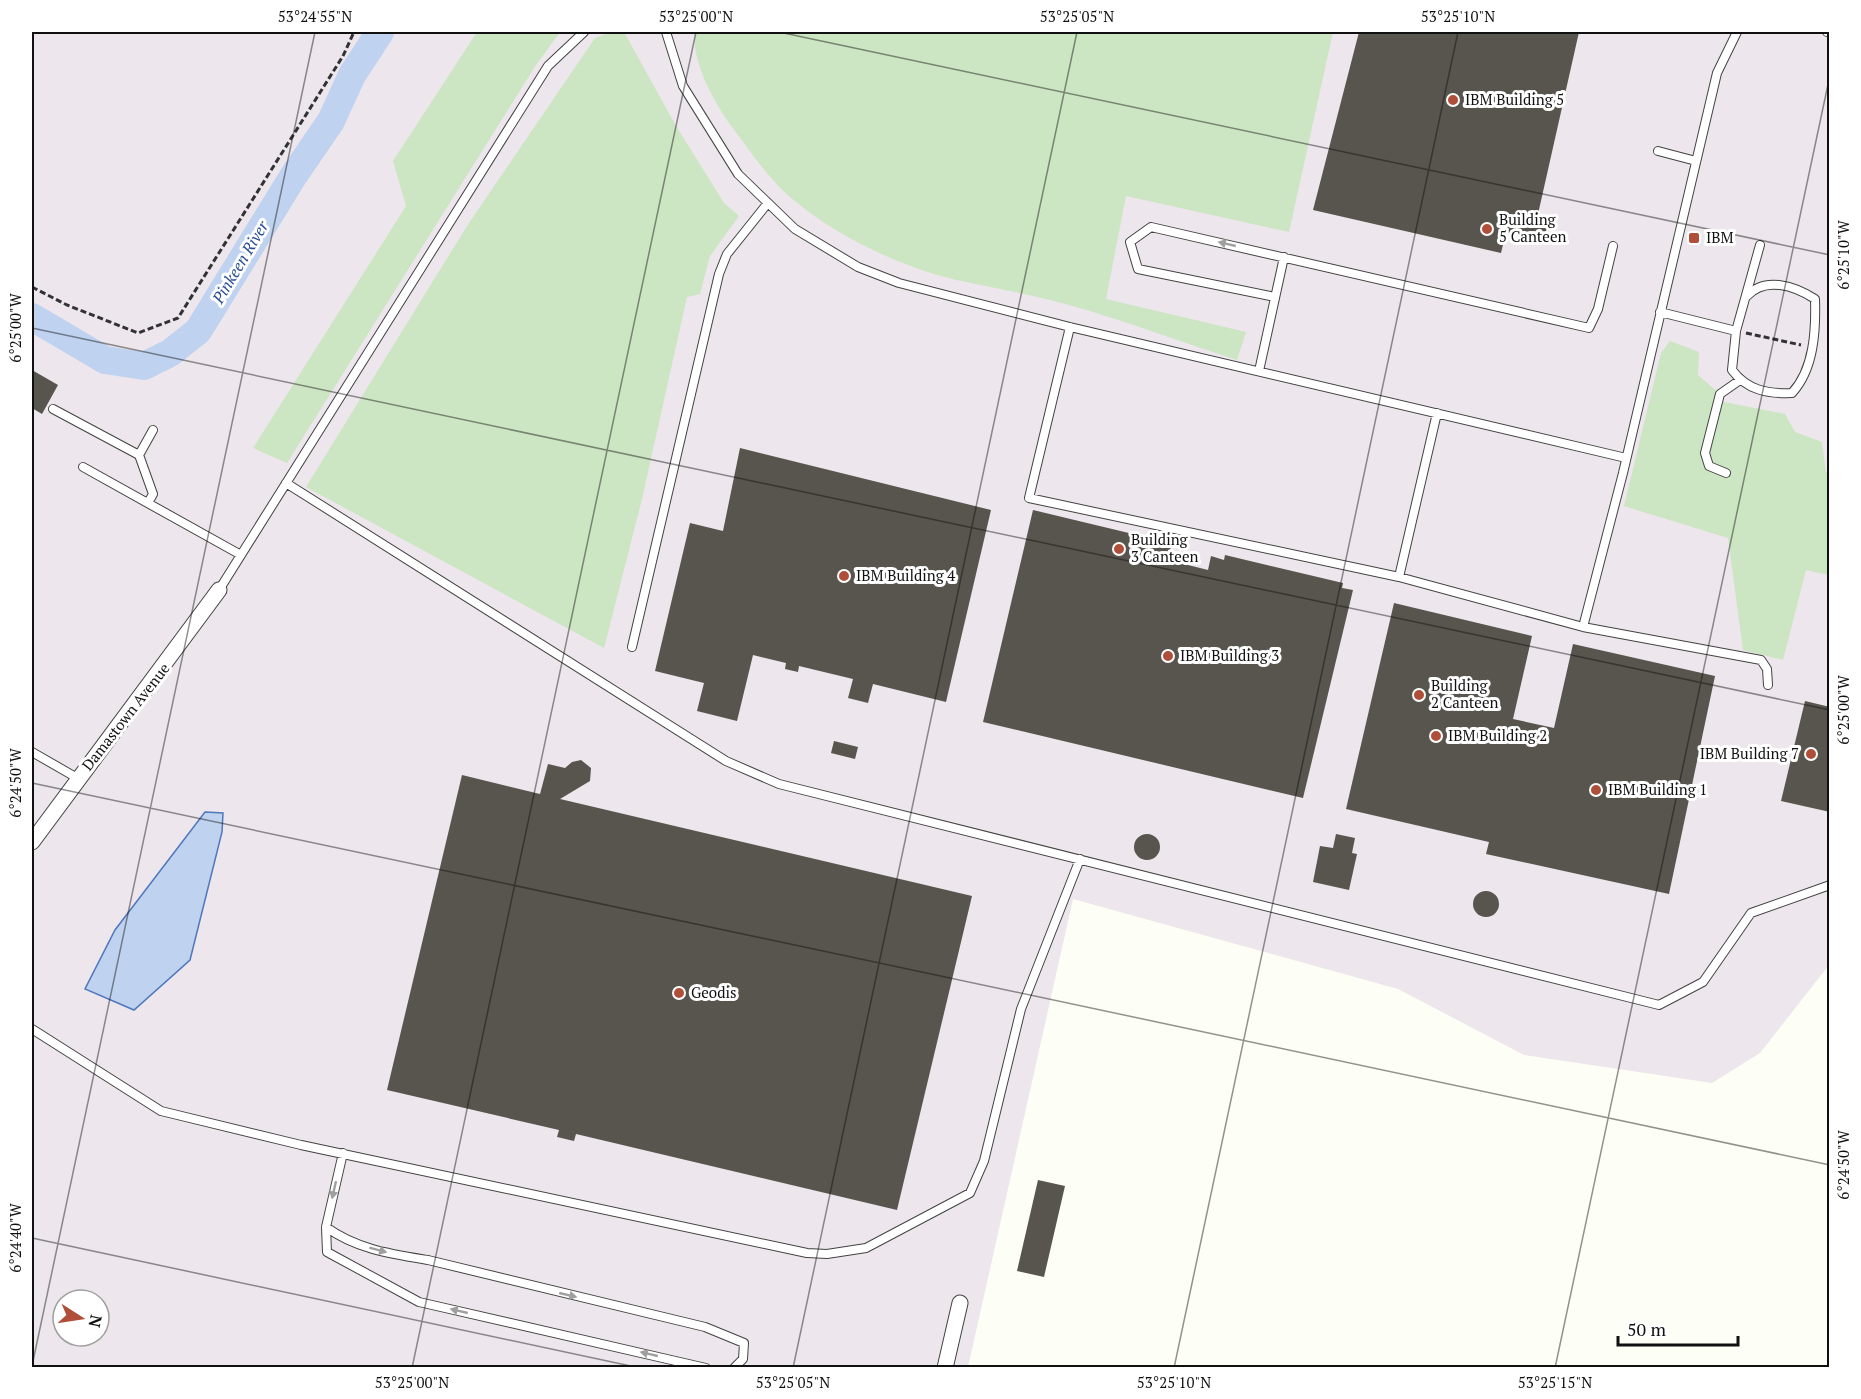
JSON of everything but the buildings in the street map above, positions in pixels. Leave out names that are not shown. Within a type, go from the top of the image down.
[{"type":"street","name":"Damastown Avenue","points":[[32,842],[219,590]]},
{"type":"street","points":[[945,1368],[960,1303]]},
{"type":"lane","points":[[219,590],[548,66],[584,32]]},
{"type":"lane","points":[[666,32],[683,86],[715,141],[738,174],[795,229],[858,267],[899,283],[1070,327],[1626,458]]},
{"type":"lane","points":[[1583,627],[1626,458],[1717,73],[1737,32]]},
{"type":"lane","points":[[1658,151],[1696,161]]},
{"type":"lane","points":[[632,647],[719,274],[727,254],[767,204]]},
{"type":"lane","points":[[1275,297],[1138,269],[1130,242],[1151,227],[1589,328],[1598,309],[1613,246]]},
{"type":"lane","points":[[1747,296],[1758,287],[1769,284],[1803,292],[1815,299],[1812,348],[1802,382],[1792,393],[1761,391],[1740,380],[1732,370],[1736,331],[1760,245]]},
{"type":"lane","points":[[1259,371],[1284,257]]},
{"type":"lane","points":[[1660,312],[1736,331]]},
{"type":"lane","points":[[1070,327],[1029,498],[1399,577],[1583,627],[1761,660],[1767,669],[1768,685]]},
{"type":"lane","points":[[1726,473],[1709,466],[1705,453],[1720,394],[1740,380]]},
{"type":"lane","points":[[53,409],[139,455],[153,494],[148,503]]},
{"type":"lane","points":[[1399,577],[1437,413]]},
{"type":"lane","points":[[139,455],[153,430]]},
{"type":"lane","points":[[83,467],[241,555]]},
{"type":"lane","points":[[285,483],[726,761],[779,784],[1659,1005],[1703,982],[1751,913],[1830,885]]},
{"type":"lane","points":[[32,752],[79,779]]},
{"type":"lane","points":[[32,1029],[161,1111],[343,1153],[807,1253],[827,1254],[866,1248],[970,1193],[984,1161],[1022,1009],[1080,859]]},
{"type":"lane","points":[[343,1153],[326,1227],[327,1252],[419,1302],[706,1368]]},
{"type":"lane","points":[[326,1227],[344,1240],[383,1252],[705,1327],[744,1343],[743,1359],[734,1368]]},
{"type":"path","points":[[32,287],[77,310],[138,333],[178,318],[343,56],[354,32]]},
{"type":"path","points":[[1736,331],[1812,348]]},
{"type":"shaded area","points":[[32,32],[1829,32],[1829,965],[1760,1053],[1712,1083],[1524,1055],[1398,989],[1073,899],[968,1367],[32,1367]]},
{"type":"green space","points":[[477,32],[560,32],[536,65],[287,463],[253,448],[406,206],[393,161]]},
{"type":"green space","points":[[611,32],[624,32],[676,126],[724,203],[739,216],[710,256],[700,294],[687,297],[642,499],[604,648],[306,487],[467,226],[595,38]]},
{"type":"green space","points":[[695,32],[1333,32],[1289,232],[1126,196],[1106,299],[1246,332],[1237,360],[1074,306],[934,274],[877,252],[840,233],[782,190],[732,127],[718,107],[700,69]]},
{"type":"green space","points":[[1670,341],[1699,352],[1698,375],[1720,394],[1724,402],[1785,414],[1795,432],[1822,442],[1826,472],[1829,473],[1829,575],[1806,570],[1783,660],[1743,650],[1728,538],[1624,506],[1661,353]]},
{"type":"water","points":[[205,812],[223,813],[222,832],[190,960],[134,1010],[85,989],[115,930]]},
{"type":"waterway","name":"Pinkeen River","points":[[32,317],[105,360],[144,366],[170,353],[198,331],[294,175],[331,121],[352,75],[380,32]]},
{"type":"place","name":"IBM Building 5","points":[[1453,100]]},
{"type":"place","name":"Building 5 Canteen","points":[[1487,229]]},
{"type":"place","name":"IBM","points":[[1694,238]]},
{"type":"place","name":"Building 3 Canteen","points":[[1119,549]]},
{"type":"place","name":"IBM Building 4","points":[[844,576]]},
{"type":"place","name":"IBM Building 3","points":[[1168,656]]},
{"type":"place","name":"Building 2 Canteen","points":[[1419,695]]},
{"type":"place","name":"IBM Building 2","points":[[1436,736]]},
{"type":"place","name":"IBM Building 7","points":[[1811,754]]},
{"type":"place","name":"IBM Building 1","points":[[1596,790]]},
{"type":"place","name":"Geodis","points":[[679,993]]}]
